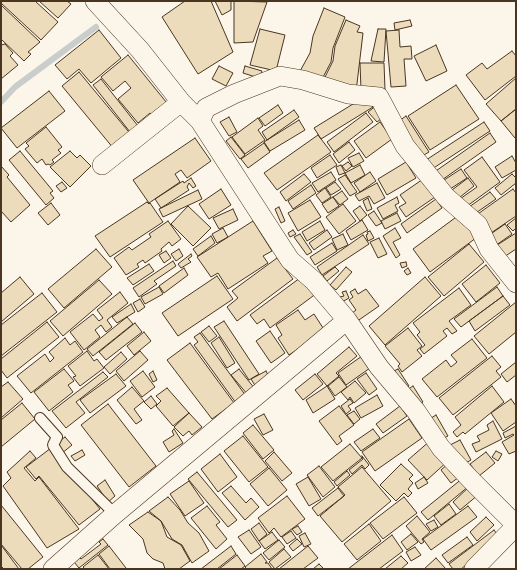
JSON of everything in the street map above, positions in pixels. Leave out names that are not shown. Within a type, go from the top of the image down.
[{"type":"street","points":[[95,1],[140,50],[181,102],[200,121],[290,260],[314,281],[347,320],[379,367],[416,411],[441,448],[516,525],[474,569]]},
{"type":"street","points":[[200,121],[206,108],[234,94],[280,76],[303,80],[348,94],[379,96],[405,146],[446,197],[478,225],[489,249],[504,270],[516,283]]},
{"type":"street","points":[[102,165],[181,102]]},
{"type":"street","points":[[53,569],[115,514],[347,320]]},
{"type":"lane","points":[[40,418],[57,436],[52,445],[67,467],[115,514]]},
{"type":"building","points":[[1,1],[35,1],[58,22],[41,40],[1,3]]},
{"type":"building","points":[[39,1],[67,1],[71,4],[58,18]]},
{"type":"building","points":[[185,1],[211,1],[233,52],[198,74],[162,17]]},
{"type":"building","points":[[215,1],[231,1],[231,10],[222,15]]},
{"type":"building","points":[[234,1],[267,2],[253,42],[234,43]]},
{"type":"building","points":[[1,5],[40,42],[28,52],[31,54],[24,61],[1,39]]},
{"type":"building","points":[[324,8],[345,17],[333,48],[331,62],[321,81],[299,73],[310,53],[313,36]]},
{"type":"building","points":[[346,20],[360,26],[357,32],[363,33],[356,92],[323,81],[333,61],[335,46]]},
{"type":"building","points":[[410,20],[412,26],[395,30],[394,23]]},
{"type":"building","points":[[260,29],[285,35],[276,71],[250,65]]},
{"type":"building","points":[[378,29],[386,29],[384,62],[371,61]]},
{"type":"building","points":[[99,30],[121,58],[91,83],[79,69],[67,79],[55,65]]},
{"type":"building","points":[[399,30],[400,47],[411,46],[412,59],[404,59],[406,86],[391,87],[386,31]]},
{"type":"building","points":[[5,44],[13,53],[10,56],[18,65],[1,79],[1,45]]},
{"type":"building","points":[[436,45],[447,71],[426,81],[414,56]]},
{"type":"building","points":[[512,51],[516,56],[516,76],[485,100],[466,75],[482,63],[487,69]]},
{"type":"building","points":[[128,55],[171,108],[157,120],[150,113],[138,123],[118,99],[131,88],[125,81],[113,91],[101,77]]},
{"type":"building","points":[[360,63],[384,63],[385,90],[361,90]]},
{"type":"building","points":[[219,66],[233,73],[226,86],[212,79]]},
{"type":"building","points":[[245,66],[262,71],[259,78],[243,73]]},
{"type":"building","points":[[79,72],[133,137],[114,149],[62,86]]},
{"type":"building","points":[[516,78],[516,109],[501,121],[486,104]]},
{"type":"building","points":[[101,79],[138,126],[130,132],[93,85]]},
{"type":"building","points":[[456,85],[479,119],[430,150],[408,116]]},
{"type":"building","points":[[49,91],[65,111],[17,148],[1,128]]},
{"type":"building","points":[[366,96],[373,107],[321,139],[314,128]]},
{"type":"building","points":[[278,105],[283,113],[265,126],[259,118]]},
{"type":"building","points":[[377,105],[386,115],[377,122],[368,112]]},
{"type":"building","points":[[516,109],[516,138],[515,138],[501,121]]},
{"type":"building","points":[[294,110],[299,117],[267,140],[262,132]]},
{"type":"building","points":[[366,113],[373,122],[334,152],[327,142]]},
{"type":"building","points":[[406,116],[429,152],[422,156],[399,121]]},
{"type":"building","points":[[229,117],[237,132],[229,136],[220,122]]},
{"type":"building","points":[[258,118],[263,126],[258,130],[265,140],[245,154],[232,137]]},
{"type":"building","points":[[299,120],[305,130],[270,151],[264,142]]},
{"type":"building","points":[[380,122],[392,139],[366,158],[354,141]]},
{"type":"building","points":[[484,122],[490,131],[429,171],[423,162]]},
{"type":"building","points":[[46,127],[62,147],[58,150],[61,153],[52,160],[54,162],[50,165],[46,165],[42,159],[37,163],[25,149],[29,146],[26,143]]},
{"type":"building","points":[[490,133],[496,142],[439,182],[433,173]]},
{"type":"building","points":[[318,135],[331,152],[277,190],[264,173]]},
{"type":"building","points":[[231,137],[245,155],[240,159],[226,141]]},
{"type":"building","points":[[195,138],[211,161],[187,178],[181,170],[175,174],[180,182],[149,203],[133,180]]},
{"type":"building","points":[[349,142],[355,150],[339,163],[333,154]]},
{"type":"building","points":[[264,143],[270,152],[248,168],[241,159]]},
{"type":"building","points":[[20,151],[53,191],[50,193],[54,198],[46,205],[9,160]]},
{"type":"building","points":[[70,151],[77,158],[80,155],[91,166],[70,187],[50,167]]},
{"type":"building","points":[[359,153],[364,161],[353,167],[348,158]]},
{"type":"building","points":[[330,155],[337,165],[317,178],[311,168]]},
{"type":"building","points":[[512,156],[516,163],[516,170],[502,178],[495,167]]},
{"type":"building","points":[[482,157],[500,182],[463,209],[457,201],[477,187],[464,170]]},
{"type":"building","points":[[348,162],[352,166],[346,171],[342,166]]},
{"type":"building","points":[[406,162],[416,178],[387,195],[378,179]]},
{"type":"building","points":[[341,165],[345,173],[339,175],[336,167]]},
{"type":"building","points":[[360,165],[365,175],[351,183],[345,173]]},
{"type":"building","points":[[1,166],[9,175],[7,177],[30,205],[11,222],[1,211]]},
{"type":"building","points":[[461,169],[467,178],[447,191],[441,182]]},
{"type":"building","points":[[331,172],[336,180],[318,192],[312,183]]},
{"type":"building","points":[[370,172],[376,181],[360,192],[354,183]]},
{"type":"building","points":[[304,174],[311,182],[286,201],[280,192]]},
{"type":"building","points":[[512,174],[516,178],[516,183],[501,195],[495,188]]},
{"type":"building","points":[[345,175],[357,192],[350,196],[338,179]]},
{"type":"building","points":[[426,177],[438,195],[406,217],[399,207],[406,203],[400,195]]},
{"type":"building","points":[[191,178],[196,186],[193,188],[189,183],[187,187],[189,190],[161,208],[155,199],[183,181],[184,183]]},
{"type":"building","points":[[468,178],[474,186],[455,201],[448,193]]},
{"type":"building","points":[[62,182],[67,188],[61,192],[56,186]]},
{"type":"building","points":[[335,182],[341,189],[331,195],[326,188]]},
{"type":"building","points":[[377,183],[385,198],[374,204],[369,196],[359,201],[355,195]]},
{"type":"building","points":[[311,185],[316,193],[293,209],[288,201]]},
{"type":"building","points":[[325,188],[331,197],[322,203],[316,195]]},
{"type":"building","points":[[221,189],[231,205],[209,219],[199,204]]},
{"type":"building","points":[[513,189],[516,193],[516,216],[488,235],[475,216]]},
{"type":"building","points":[[198,190],[202,199],[163,217],[159,209]]},
{"type":"building","points":[[342,191],[348,199],[340,205],[333,197]]},
{"type":"building","points":[[490,192],[496,199],[470,217],[465,210]]},
{"type":"building","points":[[333,197],[339,206],[328,213],[322,204]]},
{"type":"building","points":[[397,197],[399,203],[395,205],[398,211],[383,219],[377,208]]},
{"type":"building","points":[[368,198],[372,209],[367,211],[363,201]]},
{"type":"building","points":[[436,199],[442,208],[407,233],[401,224]]},
{"type":"building","points":[[310,200],[321,217],[298,231],[288,213]]},
{"type":"building","points":[[147,202],[149,204],[150,203],[163,222],[110,257],[95,236]]},
{"type":"building","points":[[51,203],[60,215],[48,225],[38,213]]},
{"type":"building","points":[[343,204],[356,221],[339,234],[326,217]]},
{"type":"building","points":[[188,206],[211,228],[193,246],[171,224]]},
{"type":"building","points":[[360,206],[367,215],[360,221],[353,211]]},
{"type":"building","points":[[279,207],[285,221],[281,223],[275,209]]},
{"type":"building","points":[[233,209],[238,220],[219,229],[213,218]]},
{"type":"building","points":[[374,211],[382,223],[376,226],[368,215]]},
{"type":"building","points":[[463,212],[480,235],[430,272],[413,249]]},
{"type":"building","points":[[397,213],[401,221],[385,229],[381,221]]},
{"type":"building","points":[[516,218],[516,228],[513,231],[507,225]]},
{"type":"building","points":[[362,220],[368,230],[351,240],[346,231]]},
{"type":"building","points":[[168,221],[181,239],[172,246],[169,242],[161,249],[162,251],[145,263],[143,260],[137,264],[139,267],[126,275],[114,258],[129,247],[132,250],[151,237],[149,234]]},
{"type":"building","points":[[253,221],[272,251],[263,256],[268,263],[228,289],[218,273],[211,277],[197,257]]},
{"type":"building","points":[[320,221],[325,230],[307,241],[302,232]]},
{"type":"building","points":[[505,224],[512,234],[492,248],[485,238]]},
{"type":"building","points":[[223,228],[228,237],[217,243],[212,234]]},
{"type":"building","points":[[395,228],[401,238],[393,242],[400,255],[396,258],[383,236]]},
{"type":"building","points":[[293,230],[296,234],[290,237],[288,233]]},
{"type":"building","points":[[327,230],[332,237],[314,250],[309,243]]},
{"type":"building","points":[[370,231],[374,238],[368,241],[366,235],[368,234],[367,232]]},
{"type":"building","points":[[516,233],[516,249],[501,259],[494,247]]},
{"type":"building","points":[[300,234],[312,252],[307,255],[294,237]]},
{"type":"building","points":[[343,234],[348,245],[337,250],[332,239]]},
{"type":"building","points":[[363,235],[369,244],[322,275],[317,267]]},
{"type":"building","points":[[211,236],[215,243],[198,256],[193,249]]},
{"type":"building","points":[[379,238],[387,254],[378,258],[370,242]]},
{"type":"building","points":[[332,243],[337,251],[315,265],[310,257]]},
{"type":"building","points":[[469,244],[484,262],[444,296],[428,277]]},
{"type":"building","points":[[96,249],[112,267],[64,308],[48,289]]},
{"type":"building","points":[[179,249],[183,256],[176,261],[171,254]]},
{"type":"building","points":[[166,251],[171,258],[164,263],[159,255]]},
{"type":"building","points":[[191,254],[192,256],[188,259],[191,262],[181,268],[178,264]]},
{"type":"building","points":[[277,258],[293,279],[237,321],[227,307],[238,298],[232,291]]},
{"type":"building","points":[[173,261],[176,266],[154,281],[157,284],[139,297],[133,288]]},
{"type":"building","points":[[406,262],[407,266],[402,268],[400,263]]},
{"type":"building","points":[[149,264],[154,271],[133,285],[127,278]]},
{"type":"building","points":[[486,265],[500,283],[476,302],[462,284]]},
{"type":"building","points":[[335,267],[339,271],[327,281],[323,276]]},
{"type":"building","points":[[346,267],[352,272],[336,290],[330,285]]},
{"type":"building","points":[[184,268],[188,275],[164,293],[159,286]]},
{"type":"building","points":[[408,268],[411,273],[407,275],[404,271]]},
{"type":"building","points":[[304,275],[317,293],[270,328],[264,319],[257,324],[250,315]]},
{"type":"building","points":[[217,276],[233,299],[178,336],[162,313]]},
{"type":"building","points":[[20,277],[34,294],[1,322],[1,293]]},
{"type":"building","points":[[425,277],[441,296],[385,345],[369,326]]},
{"type":"building","points":[[99,280],[112,294],[63,336],[50,321]]},
{"type":"building","points":[[159,287],[163,294],[145,304],[141,297]]},
{"type":"building","points":[[497,287],[503,296],[461,327],[454,319]]},
{"type":"building","points":[[459,288],[471,305],[449,321],[457,331],[452,334],[447,328],[443,331],[447,336],[424,354],[420,349],[425,345],[417,335],[420,332],[413,323]]},
{"type":"building","points":[[355,289],[358,294],[366,289],[379,306],[356,322],[351,314],[356,310],[349,300],[353,297],[350,292]]},
{"type":"building","points":[[346,291],[349,298],[342,302],[340,297],[344,296],[342,292]]},
{"type":"building","points":[[120,292],[128,303],[107,320],[112,327],[106,332],[101,325],[95,330],[100,337],[84,350],[70,332],[93,314],[99,321],[103,318],[97,310]]},
{"type":"building","points":[[42,293],[57,312],[1,356],[1,325]]},
{"type":"building","points":[[503,296],[510,305],[475,331],[469,321]]},
{"type":"building","points":[[140,299],[145,307],[138,312],[133,303]]},
{"type":"building","points":[[516,302],[516,332],[489,354],[474,336]]},
{"type":"building","points":[[131,304],[135,312],[117,323],[112,317]]},
{"type":"building","points":[[298,310],[305,320],[314,314],[325,331],[289,355],[278,338],[282,335],[276,325]]},
{"type":"building","points":[[127,317],[133,324],[93,356],[87,349]]},
{"type":"building","points":[[224,321],[259,374],[249,380],[214,327]]},
{"type":"building","points":[[47,322],[59,337],[7,378],[1,370],[1,359]]},
{"type":"building","points":[[135,323],[142,332],[106,360],[99,352]]},
{"type":"building","points":[[209,326],[217,336],[209,342],[201,332]]},
{"type":"building","points":[[408,328],[422,346],[417,350],[422,356],[402,372],[398,366],[400,364],[385,346]]},
{"type":"building","points":[[270,331],[285,353],[271,363],[256,341]]},
{"type":"building","points":[[144,332],[151,341],[134,355],[127,346]]},
{"type":"building","points":[[200,333],[246,396],[236,403],[194,345],[198,342],[194,337]]},
{"type":"building","points":[[219,337],[235,363],[227,368],[211,343]]},
{"type":"building","points":[[65,338],[70,345],[75,341],[83,352],[31,393],[17,376],[45,354],[50,362],[54,358],[49,352]]},
{"type":"building","points":[[472,339],[487,358],[437,397],[422,379],[446,360],[451,367],[457,362],[451,355]]},
{"type":"building","points":[[190,343],[234,403],[212,419],[167,360]]},
{"type":"building","points":[[349,347],[357,356],[336,373],[339,376],[327,386],[317,374]]},
{"type":"building","points":[[87,351],[94,361],[97,359],[104,368],[80,386],[73,377],[76,376],[68,366]]},
{"type":"building","points":[[140,351],[148,360],[124,381],[116,371]]},
{"type":"building","points":[[121,352],[127,359],[110,374],[104,367]]},
{"type":"building","points":[[362,356],[370,368],[346,385],[338,373]]},
{"type":"building","points":[[492,356],[501,367],[496,371],[501,377],[453,415],[439,398]]},
{"type":"building","points":[[516,362],[516,375],[507,382],[501,374]]},
{"type":"building","points":[[64,369],[74,381],[68,385],[73,392],[49,411],[34,392]]},
{"type":"building","points":[[239,369],[255,389],[248,395],[231,375]]},
{"type":"building","points":[[398,369],[409,386],[403,389],[392,372]]},
{"type":"building","points":[[143,371],[155,387],[142,397],[130,381]]},
{"type":"building","points":[[153,371],[157,380],[153,382],[149,374]]},
{"type":"building","points":[[266,371],[270,379],[256,387],[251,379]]},
{"type":"building","points":[[103,372],[108,377],[76,402],[85,413],[66,428],[52,411]]},
{"type":"building","points":[[366,373],[377,389],[369,395],[357,379]]},
{"type":"building","points":[[116,374],[126,386],[90,413],[80,400]]},
{"type":"building","points":[[315,374],[323,384],[303,400],[295,390]]},
{"type":"building","points":[[339,377],[347,387],[335,396],[328,386]]},
{"type":"building","points":[[355,381],[366,393],[354,403],[350,397],[348,400],[341,392]]},
{"type":"building","points":[[8,382],[23,399],[1,418],[1,387]]},
{"type":"building","points":[[327,386],[335,399],[313,413],[306,400]]},
{"type":"building","points":[[413,386],[423,402],[417,406],[407,390]]},
{"type":"building","points":[[492,386],[504,402],[465,434],[463,432],[457,437],[453,432],[461,425],[455,417]]},
{"type":"building","points":[[132,387],[144,401],[134,409],[142,420],[136,424],[117,400]]},
{"type":"building","points":[[167,388],[189,413],[173,426],[156,406],[161,401],[156,396]]},
{"type":"building","points":[[377,395],[383,406],[361,418],[355,408]]},
{"type":"building","points":[[151,396],[157,404],[151,409],[144,402]]},
{"type":"building","points":[[350,399],[353,403],[348,406],[351,410],[346,414],[341,406]]},
{"type":"building","points":[[511,399],[516,406],[516,422],[503,431],[491,413]]},
{"type":"building","points":[[22,403],[35,419],[1,447],[1,420]]},
{"type":"building","points":[[108,404],[156,466],[129,487],[81,425]]},
{"type":"building","points":[[339,406],[354,425],[339,436],[342,441],[337,445],[319,421]]},
{"type":"building","points":[[400,406],[407,416],[383,433],[376,424]]},
{"type":"building","points":[[354,411],[360,419],[354,424],[347,415]]},
{"type":"building","points":[[189,413],[202,427],[192,435],[189,431],[183,436],[174,427]]},
{"type":"building","points":[[264,414],[273,430],[263,435],[254,419]]},
{"type":"building","points":[[436,415],[448,436],[440,440],[428,420]]},
{"type":"building","points":[[409,419],[422,438],[375,471],[362,452]]},
{"type":"building","points":[[493,421],[502,439],[476,452],[472,444],[480,441],[477,436],[489,430],[487,425]]},
{"type":"building","points":[[253,425],[274,450],[263,459],[243,433]]},
{"type":"building","points":[[516,426],[516,451],[509,454],[502,442],[514,435],[513,434],[505,438],[503,433]]},
{"type":"building","points":[[174,429],[183,443],[169,452],[163,442],[174,435],[172,431]]},
{"type":"building","points":[[373,429],[380,438],[361,451],[354,442]]},
{"type":"building","points":[[243,436],[268,467],[249,482],[224,451]]},
{"type":"building","points":[[65,437],[72,445],[61,454],[54,445]]},
{"type":"building","points":[[431,440],[449,460],[427,480],[408,460]]},
{"type":"building","points":[[460,440],[471,460],[464,464],[450,445]]},
{"type":"building","points":[[350,444],[362,458],[333,481],[321,467]]},
{"type":"building","points":[[51,448],[100,509],[79,525],[39,476],[36,479],[26,467]]},
{"type":"building","points":[[82,450],[85,455],[75,461],[71,456]]},
{"type":"building","points":[[30,451],[36,458],[24,468],[35,481],[39,477],[79,529],[47,548],[3,486],[11,478],[7,472]]},
{"type":"building","points":[[496,451],[502,454],[498,461],[492,457]]},
{"type":"building","points":[[274,452],[292,473],[282,481],[265,461]]},
{"type":"building","points":[[486,452],[495,463],[479,476],[470,464]]},
{"type":"building","points":[[220,454],[237,477],[218,492],[201,469]]},
{"type":"building","points":[[362,456],[369,465],[365,469],[362,465],[352,474],[349,470],[363,459]]},
{"type":"building","points":[[449,463],[459,477],[451,483],[441,470]]},
{"type":"building","points":[[401,464],[413,475],[409,479],[413,483],[408,489],[412,493],[408,497],[404,493],[396,501],[380,485]]},
{"type":"building","points":[[319,466],[335,487],[323,497],[307,475]]},
{"type":"building","points":[[362,467],[391,501],[342,542],[320,516],[345,495],[338,487]]},
{"type":"building","points":[[269,468],[287,490],[268,506],[250,484]]},
{"type":"building","points":[[347,471],[350,475],[337,486],[334,482]]},
{"type":"building","points":[[197,472],[237,520],[228,527],[188,479]]},
{"type":"building","points":[[308,477],[321,499],[309,506],[296,484]]},
{"type":"building","points":[[424,477],[428,483],[418,489],[415,483]]},
{"type":"building","points":[[463,478],[469,486],[428,520],[421,512]]},
{"type":"building","points":[[105,480],[115,496],[108,502],[97,486]]},
{"type":"building","points":[[189,481],[204,503],[185,516],[170,494]]},
{"type":"building","points":[[231,486],[246,503],[251,498],[259,507],[245,520],[222,493]]},
{"type":"building","points":[[470,486],[478,495],[460,510],[453,502]]},
{"type":"building","points":[[338,488],[344,496],[318,516],[312,508]]},
{"type":"building","points":[[287,496],[305,519],[281,537],[274,528],[269,533],[258,518]]},
{"type":"building","points":[[168,497],[180,510],[188,523],[199,533],[209,551],[192,563],[182,545],[172,539],[161,521],[149,511]]},
{"type":"building","points":[[404,497],[417,513],[383,539],[370,523]]},
{"type":"building","points":[[449,504],[456,514],[441,525],[434,516]]},
{"type":"building","points":[[1,505],[43,557],[28,569],[22,569],[1,544]]},
{"type":"building","points":[[207,506],[220,522],[216,525],[227,539],[216,549],[191,518]]},
{"type":"building","points":[[468,506],[477,517],[431,550],[423,539]]},
{"type":"building","points":[[148,512],[161,521],[167,537],[181,545],[190,561],[179,569],[165,569],[163,563],[153,559],[147,553],[143,539],[129,525]]},
{"type":"building","points":[[417,516],[430,532],[422,539],[424,542],[421,544],[406,526]]},
{"type":"building","points":[[486,517],[494,525],[477,541],[470,532]]},
{"type":"building","points":[[434,520],[438,527],[431,531],[426,524]]},
{"type":"building","points":[[259,523],[267,534],[259,541],[251,529]]},
{"type":"building","points":[[369,524],[381,541],[357,560],[344,544]]},
{"type":"building","points":[[298,526],[302,532],[297,535],[292,529]]},
{"type":"building","points":[[249,530],[261,547],[251,554],[238,537]]},
{"type":"building","points":[[494,530],[500,538],[461,569],[453,569],[449,564]]},
{"type":"building","points":[[291,531],[296,538],[287,544],[282,537]]},
{"type":"building","points":[[272,532],[278,540],[265,549],[259,541]]},
{"type":"building","points":[[305,533],[311,544],[304,547],[299,536]]},
{"type":"building","points":[[411,534],[418,542],[407,550],[401,542]]},
{"type":"building","points":[[392,535],[403,551],[379,569],[348,569]]},
{"type":"building","points":[[467,537],[473,545],[448,563],[442,555]]},
{"type":"building","points":[[103,539],[108,545],[79,568],[74,562],[79,557],[81,559],[101,544],[99,542]]},
{"type":"building","points":[[297,539],[302,544],[293,551],[289,546]]},
{"type":"building","points":[[279,540],[285,547],[269,560],[263,553]]},
{"type":"building","points":[[1,545],[19,569],[4,569],[1,566]]},
{"type":"building","points":[[109,546],[126,568],[125,569],[110,569],[99,554]]},
{"type":"building","points":[[231,546],[236,554],[217,569],[201,569]]},
{"type":"building","points":[[308,546],[318,558],[303,569],[279,569]]},
{"type":"building","points":[[415,547],[421,555],[411,561],[406,552]]},
{"type":"building","points":[[284,549],[291,557],[275,569],[269,562]]},
{"type":"building","points":[[261,554],[267,562],[265,563],[268,563],[272,569],[247,569],[245,567]]},
{"type":"building","points":[[98,555],[109,569],[85,569],[83,567]]},
{"type":"building","points":[[237,555],[245,566],[241,569],[219,569]]},
{"type":"building","points":[[401,556],[408,563],[401,569],[385,569]]},
{"type":"building","points":[[436,558],[446,569],[424,569]]},
{"type":"building","points":[[319,564],[324,569],[313,569]]},
{"type":"waterway","points":[[1,102],[15,87],[96,27]]}]
